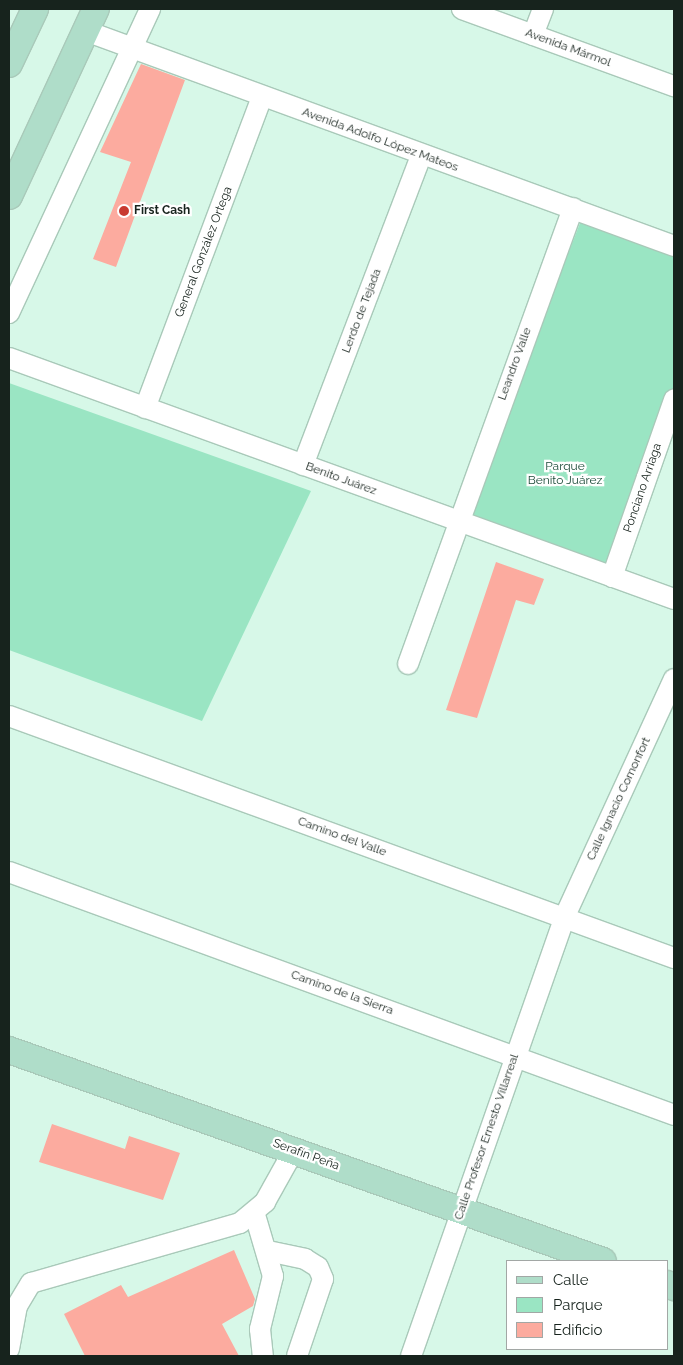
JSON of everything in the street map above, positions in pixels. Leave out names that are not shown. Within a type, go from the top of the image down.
[{"type":"main road","points":[[9,64],[35,9]]},
{"type":"main road","points":[[9,196],[91,20]]},
{"type":"main road","name":"Serafín Peña","points":[[9,1050],[600,1260]]},
{"type":"street","points":[[9,313],[150,9]]},
{"type":"street","name":"Avenida Mármol","points":[[462,9],[674,86]]},
{"type":"street","points":[[533,35],[543,9]]},
{"type":"street","name":"Avenida Adolfo López Mateos","points":[[91,20],[132,48],[422,156],[573,208],[674,246]]},
{"type":"street","name":"General González Ortega","points":[[145,408],[262,96]]},
{"type":"street","name":"Lerdo de Tejada","points":[[303,465],[422,156]]},
{"type":"street","name":"Leandro Valle","points":[[408,664],[458,521],[573,208]]},
{"type":"street","name":"Benito Juárez","points":[[9,358],[674,599]]},
{"type":"street","name":"Ponciano Arriaga","points":[[612,577],[674,400]]},
{"type":"street","name":"Calle Ignacio Comonfort","points":[[564,918],[674,679]]},
{"type":"street","name":"Camino del Valle","points":[[9,716],[674,958]]},
{"type":"street","name":"Camino de la Sierra","points":[[9,872],[674,1115]]},
{"type":"street","name":"Calle Profesor Ernesto Villarreal","points":[[411,1356],[514,1056],[564,918]]},
{"type":"street","points":[[9,1349],[17,1306],[31,1283],[255,1215],[294,1150]]},
{"type":"street","points":[[255,1215],[268,1251],[273,1276],[260,1330],[263,1356]]},
{"type":"street","points":[[268,1251],[304,1258],[318,1267],[323,1279],[297,1356]]},
{"type":"green space","name":"Parque Benito Juárez","points":[[580,223],[674,257],[674,393],[612,577],[466,518]]},
{"type":"green space","points":[[9,383],[311,491],[202,721],[9,650]]},
{"type":"building","points":[[141,64],[185,80],[116,267],[93,259],[131,162],[100,152]]},
{"type":"building","points":[[496,562],[544,579],[534,605],[516,600],[477,718],[446,710]]},
{"type":"building","points":[[52,1124],[125,1149],[129,1136],[180,1153],[163,1200],[39,1162]]},
{"type":"building","points":[[234,1250],[255,1299],[253,1306],[222,1324],[239,1356],[85,1356],[64,1314],[121,1285],[128,1297]]},
{"type":"place","name":"First Cash","points":[[124,211]]}]
